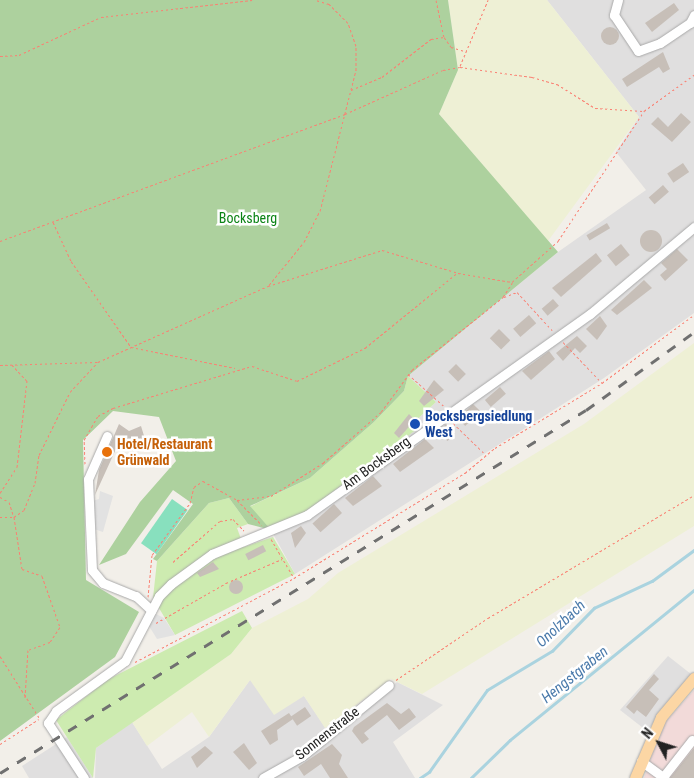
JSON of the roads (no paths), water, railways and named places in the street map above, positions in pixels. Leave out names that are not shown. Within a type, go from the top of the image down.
[{"type":"main road","points":[[635,778],[641,760],[661,717],[694,678]]},
{"type":"street","points":[[618,0],[614,15],[638,51],[660,43],[690,23],[694,15]]},
{"type":"street","name":"Am Bocksberg","points":[[84,778],[48,723],[56,711],[125,661],[159,596],[190,568],[250,537],[268,534],[307,515],[447,413],[558,337],[694,227]]},
{"type":"street","points":[[107,436],[90,466],[92,521],[90,557],[96,577],[136,596],[151,610]]},
{"type":"street","name":"Sonnenstraße","points":[[263,778],[302,756],[389,685]]},
{"type":"street","points":[[641,760],[664,777],[692,740]]},
{"type":"waterway","name":"Onolzbach","points":[[420,778],[429,772],[487,690],[552,651],[594,608],[652,581],[694,550]]},
{"type":"waterway","name":"Hengstgraben","points":[[471,778],[510,740],[694,590]]},
{"type":"railway","points":[[0,773],[586,410],[694,332]]},
{"type":"place","name":"Bocksbergsiedlung West","points":[[415,424]]},
{"type":"place","name":"Hotel/Restaurant Grünwald","points":[[107,452]]},
{"type":"park label","name":"Bocksberg","points":[[248,218]]}]
